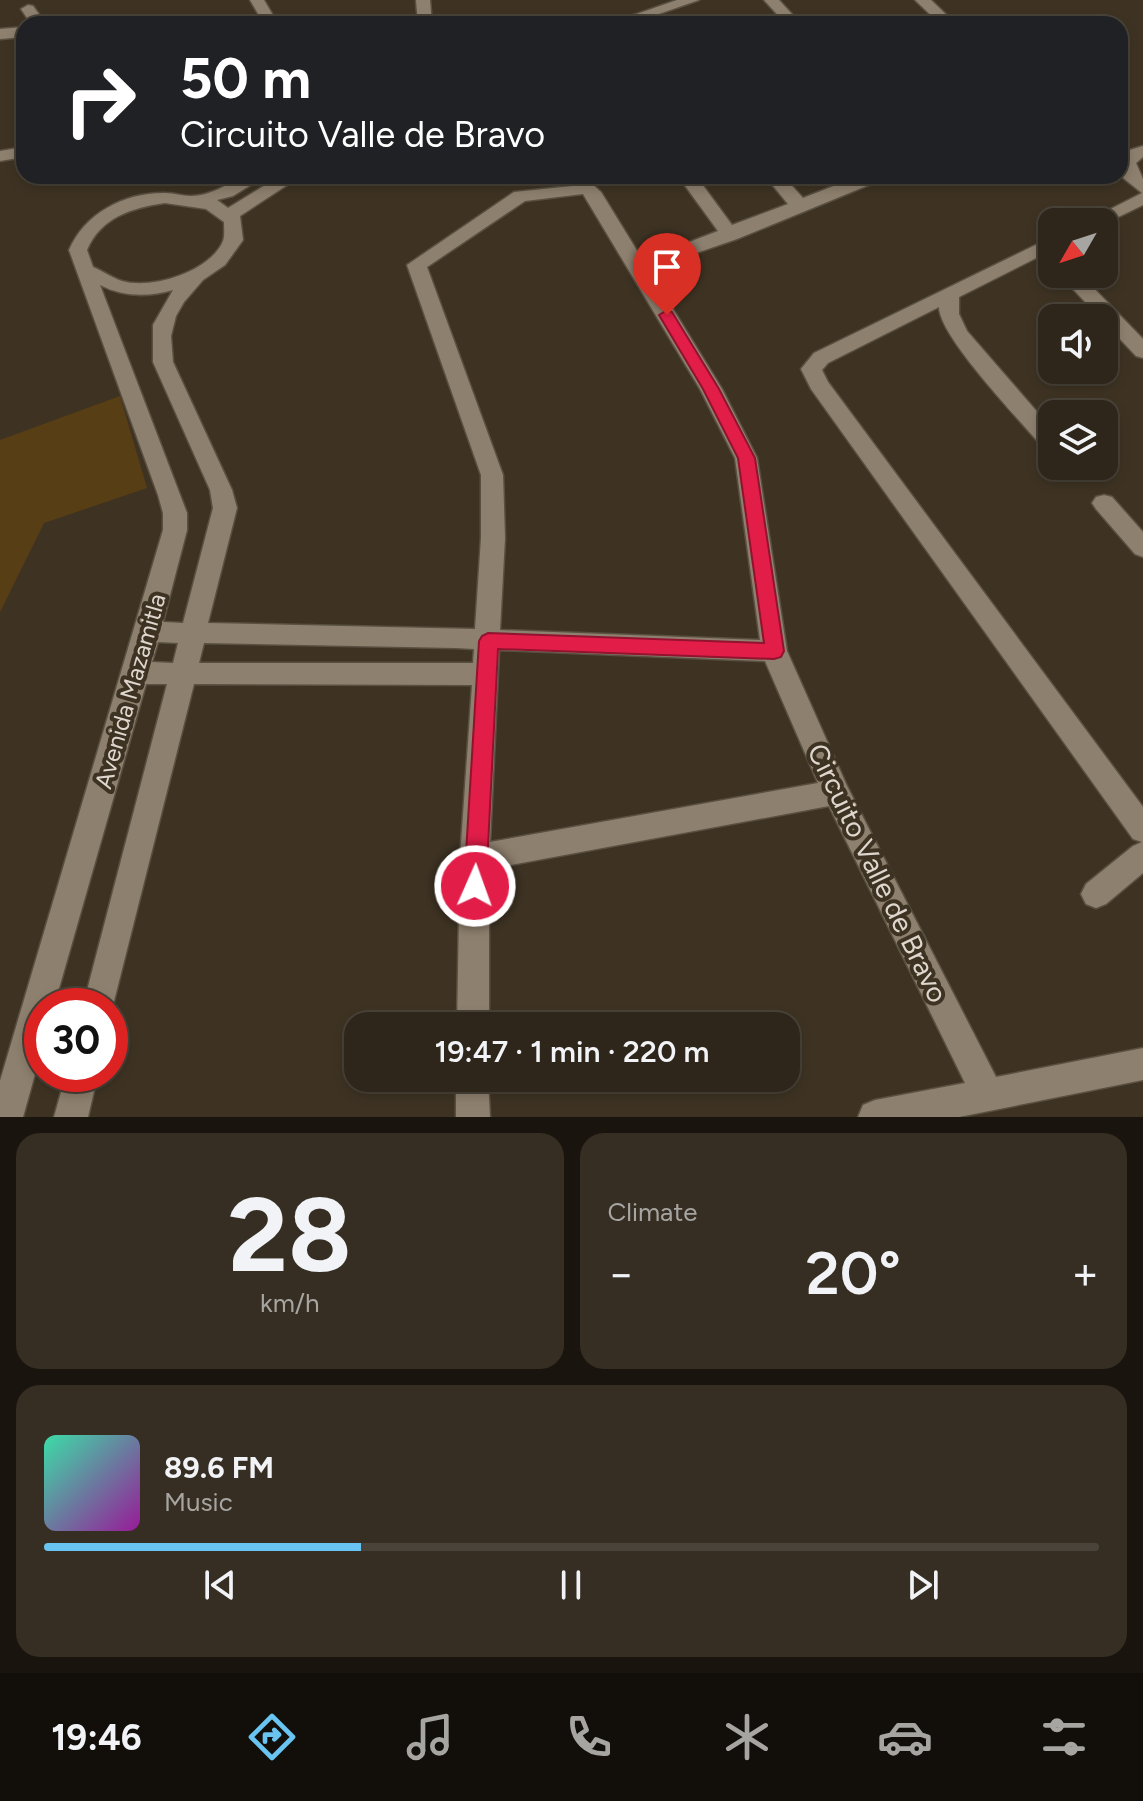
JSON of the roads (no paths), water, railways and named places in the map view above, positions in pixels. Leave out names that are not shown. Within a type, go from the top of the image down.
[{"type":"street","points":[[653,16],[692,0]]},
{"type":"street","points":[[771,0],[786,16]]},
{"type":"street","points":[[922,0],[940,16]]},
{"type":"street","points":[[28,9],[33,16]]},
{"type":"street","points":[[1128,166],[1131,177],[1143,188]]},
{"type":"street","points":[[199,200],[229,215],[236,233],[235,242],[221,262],[194,278],[141,288],[107,283],[85,270],[79,260],[81,239],[100,219],[114,211],[147,200],[199,200],[242,184]]},
{"type":"street","points":[[229,215],[279,184]]},
{"type":"street","points":[[693,184],[730,235]]},
{"type":"street","points":[[781,184],[800,206]]},
{"type":"street","points":[[673,255],[855,184]]},
{"type":"street","name":"Circuito Valle de Bravo","points":[[473,1012],[475,858],[488,641],[492,475],[417,265],[520,196],[576,187],[592,192],[711,389],[746,458],[774,651],[836,792],[987,1093]]},
{"type":"street","points":[[1118,210],[1143,198]]},
{"type":"street","points":[[1038,250],[821,358],[811,369],[818,384],[1143,830]]},
{"type":"street","name":"Avenida Mazamitla","points":[[6,1117],[175,530],[175,513],[85,270]]},
{"type":"street","name":"Avenida Mazamitla","points":[[104,988],[225,508],[221,490],[163,362],[160,331],[174,301],[194,278]]},
{"type":"street","points":[[1082,288],[1143,351]]},
{"type":"street","points":[[949,294],[949,314],[958,333],[1038,427]]},
{"type":"street","points":[[133,400],[175,388]]},
{"type":"street","points":[[1104,503],[1143,548]]},
{"type":"street","points":[[148,632],[774,651]]},
{"type":"street","points":[[134,673],[486,674]]},
{"type":"street","points":[[475,858],[836,792]]},
{"type":"street","points":[[1096,894],[1143,855]]},
{"type":"street","points":[[875,1117],[1143,1064]]},
{"type":"street","points":[[71,1117],[77,1092]]},
{"type":"street","points":[[472,1092],[473,1117]]}]
